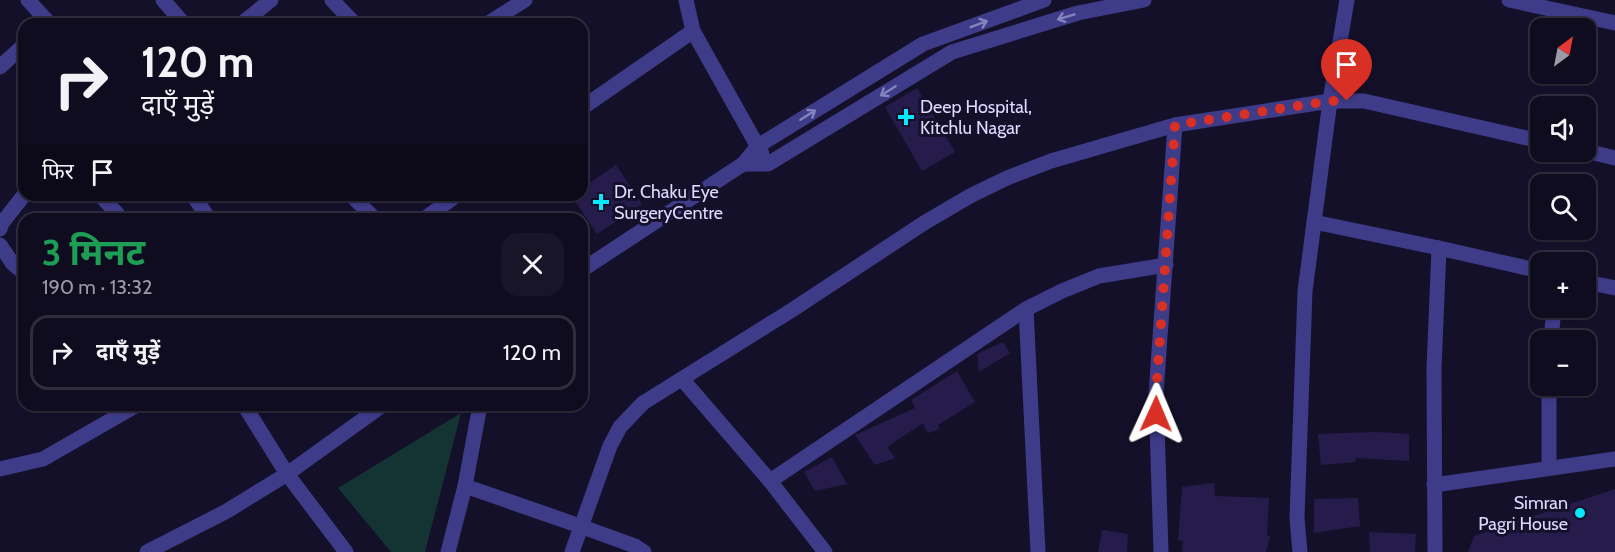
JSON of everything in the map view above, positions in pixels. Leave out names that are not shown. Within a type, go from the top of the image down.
[{"type":"street","points":[[28,0],[44,18]]},
{"type":"street","points":[[163,0],[179,18]]},
{"type":"street","points":[[248,18],[271,0]]},
{"type":"street","points":[[332,0],[349,18]]},
{"type":"street","points":[[496,18],[525,0]]},
{"type":"street","points":[[686,0],[693,31],[768,164]]},
{"type":"street","points":[[588,266],[743,164],[758,146],[923,44],[1044,0]]},
{"type":"street","points":[[743,164],[768,164],[952,52],[1078,13],[1144,0]]},
{"type":"street","points":[[1300,552],[1297,518],[1305,291],[1330,101],[1347,0]]},
{"type":"street","points":[[1509,0],[1615,23]]},
{"type":"street","points":[[588,104],[693,31]]},
{"type":"street","points":[[0,67],[18,50]]},
{"type":"street","points":[[572,552],[610,446],[621,427],[643,403],[924,223],[970,196],[1007,178],[1052,161],[1175,125],[1330,101],[1364,101],[1530,139]]},
{"type":"street","points":[[1161,552],[1156,394],[1175,125]]},
{"type":"street","points":[[1596,153],[1615,158]]},
{"type":"street","points":[[0,229],[19,201]]},
{"type":"street","points":[[106,201],[116,213]]},
{"type":"street","points":[[357,201],[369,213]]},
{"type":"street","points":[[432,213],[449,201]]},
{"type":"street","points":[[1314,222],[1530,269]]},
{"type":"street","points":[[0,245],[18,268]]},
{"type":"street","points":[[1435,552],[1434,369],[1439,248]]},
{"type":"street","points":[[770,481],[1026,309],[1090,279],[1166,265]]},
{"type":"street","points":[[1596,284],[1615,288]]},
{"type":"street","points":[[1026,309],[1038,552]]},
{"type":"street","points":[[682,379],[770,481],[825,552]]},
{"type":"street","points":[[1549,396],[1549,468]]},
{"type":"street","points":[[0,469],[43,459],[127,411]]},
{"type":"street","points":[[248,411],[287,474],[346,552]]},
{"type":"street","points":[[147,552],[226,511],[287,474],[375,411]]},
{"type":"street","points":[[448,552],[465,486],[479,411]]},
{"type":"street","points":[[1434,485],[1615,459]]},
{"type":"street","points":[[465,486],[635,546],[644,552]]},
{"type":"green space","points":[[461,413],[425,552],[391,552],[338,488]]},
{"type":"building","points":[[917,88],[955,152],[922,171],[885,107]]},
{"type":"building","points":[[616,165],[642,204],[597,234],[588,220],[588,213],[583,213],[575,201],[588,201],[588,184]]},
{"type":"building","points":[[1003,342],[1010,353],[979,372],[977,354]]},
{"type":"building","points":[[957,371],[975,402],[938,425],[940,429],[928,433],[923,423],[887,447],[895,458],[875,465],[855,435],[915,408],[911,400]]},
{"type":"building","points":[[1376,432],[1409,434],[1409,461],[1356,458],[1355,462],[1321,465],[1318,434]]},
{"type":"building","points":[[832,457],[847,484],[815,491],[804,472]]},
{"type":"building","points":[[1214,483],[1215,496],[1269,498],[1267,536],[1270,536],[1266,552],[1182,552],[1183,540],[1178,541],[1182,487]]},
{"type":"building","name":"Simran Pagri House","points":[[1615,489],[1615,552],[1468,552],[1474,536]]},
{"type":"building","points":[[1358,498],[1360,526],[1314,533],[1314,499]]},
{"type":"building","points":[[1102,530],[1128,534],[1127,552],[1098,552]]},
{"type":"building","points":[[1369,532],[1416,534],[1415,552],[1370,552]]},
{"type":"place","name":"Deep Hospital, Kitchlu Nagar","points":[[906,117]]},
{"type":"place","name":"Dr. Chaku Eye SurgeryCentre","points":[[601,202]]},
{"type":"place","name":"Simran Pagri House","points":[[1580,513]]},
{"type":"route","points":[[1156,414],[1175,125],[1330,101],[1347,101]]}]
